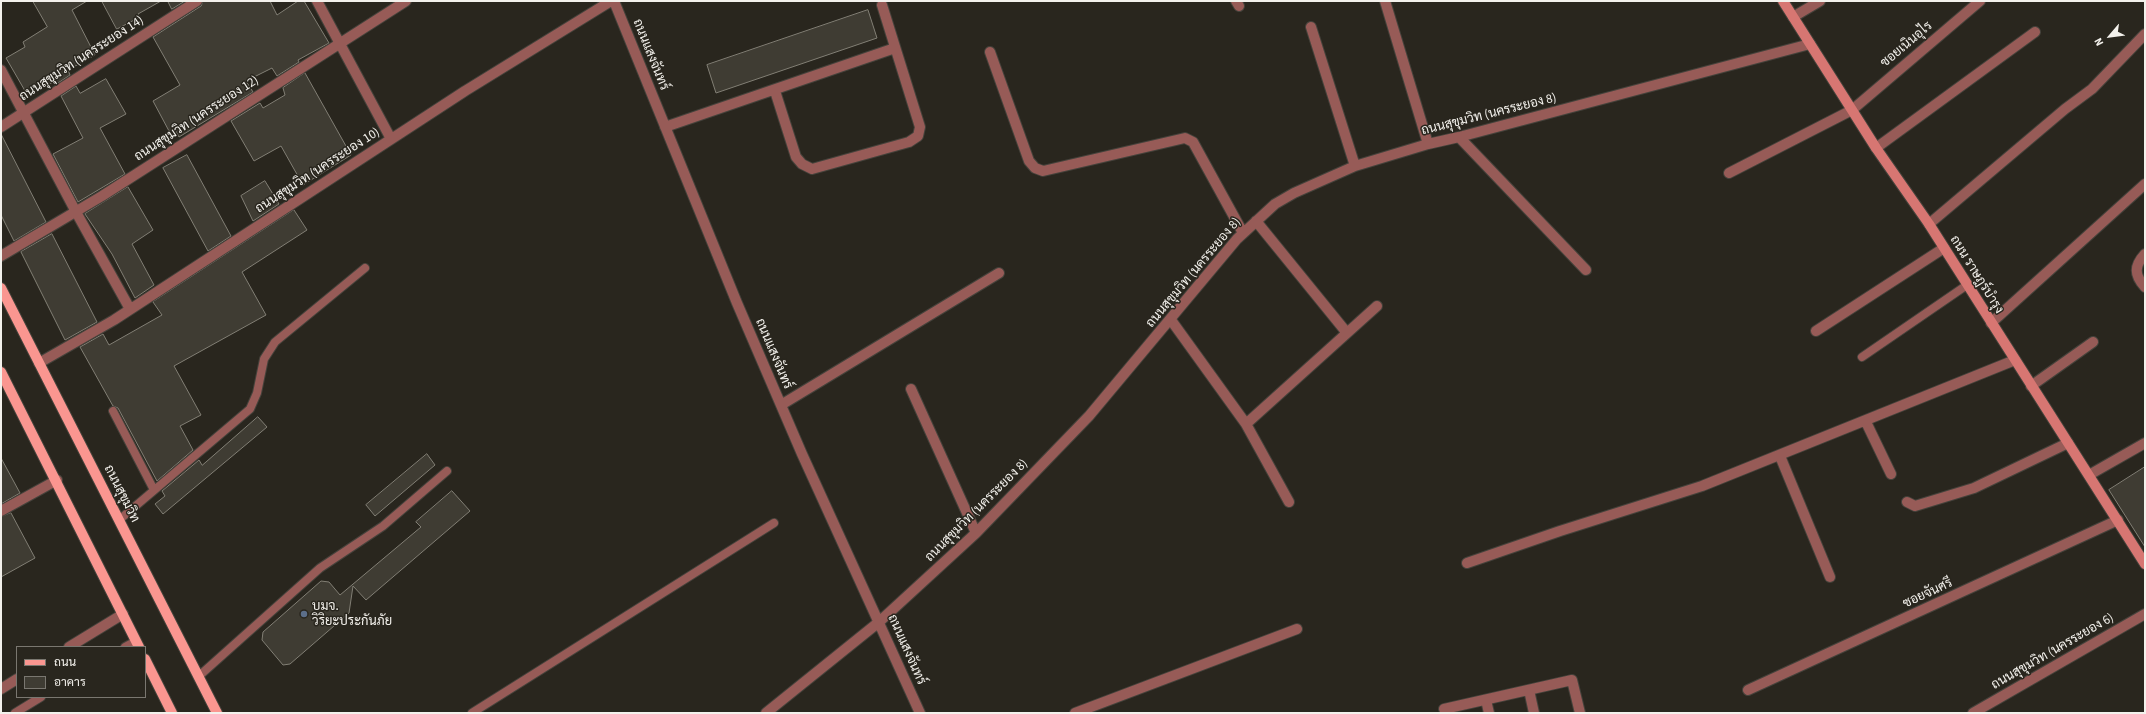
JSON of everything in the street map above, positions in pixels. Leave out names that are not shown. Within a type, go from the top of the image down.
[{"type":"main road","name":"ถนนสุขุมวิท","points":[[1,288],[217,713]]},
{"type":"main road","points":[[1,372],[57,480],[137,644]]},
{"type":"main road","points":[[146,661],[172,713]]},
{"type":"street","name":"ถนนสุขุมวิท (นครระยอง 14)","points":[[1,127],[197,1]]},
{"type":"street","points":[[317,1],[391,139]]},
{"type":"street","name":"ถนนสุขุมวิท (นครระยอง 12)","points":[[1,256],[76,212],[406,1]]},
{"type":"street","name":"ถนนแสงจันทร์","points":[[613,1],[736,303],[920,713]]},
{"type":"street","name":"ถนนสุขุมวิท (นครระยอง 10)","points":[[39,363],[130,309],[465,91],[613,1]]},
{"type":"street","points":[[1385,1],[1428,144]]},
{"type":"street","name":"ถนน ราษฎร์บำรุง","points":[[1783,1],[1876,148],[1929,224],[2145,564]]},
{"type":"street","points":[[1793,17],[1820,1]]},
{"type":"street","name":"ซอยเนินอุไร","points":[[1730,173],[1852,110],[1980,1]]},
{"type":"street","points":[[775,90],[796,157],[802,164],[812,169],[909,142],[918,136],[920,127],[882,5]]},
{"type":"street","points":[[1311,28],[1356,166]]},
{"type":"street","points":[[1876,148],[2035,32]]},
{"type":"street","points":[[1929,224],[2065,109],[2092,89],[2145,34]]},
{"type":"street","name":"ถนนสุขุมวิท (นครระยอง 8)","points":[[766,713],[879,622],[976,532],[1089,416],[1243,233],[1275,204],[1294,193],[1356,166],[1428,144],[1810,44]]},
{"type":"street","points":[[665,127],[895,48]]},
{"type":"street","points":[[990,52],[1029,161],[1035,168],[1043,171],[1185,138],[1193,142],[1243,233]]},
{"type":"street","points":[[1,70],[76,212],[130,309]]},
{"type":"street","points":[[1459,137],[1586,270]]},
{"type":"street","points":[[1991,323],[2145,184]]},
{"type":"street","points":[[1256,221],[1347,333]]},
{"type":"street","points":[[1816,331],[1944,248]]},
{"type":"street","points":[[2145,254],[2137,263],[2136,271],[2138,279],[2145,287]]},
{"type":"street","points":[[781,405],[999,273]]},
{"type":"street","points":[[1246,424],[1377,306]]},
{"type":"street","points":[[1171,320],[1246,424],[1289,502]]},
{"type":"street","points":[[2031,386],[2093,342]]},
{"type":"street","points":[[1467,563],[1560,531],[1702,486],[1866,422],[2015,360]]},
{"type":"street","points":[[911,389],[976,532]]},
{"type":"street","points":[[1866,422],[1891,474]]},
{"type":"street","points":[[1907,502],[1915,506],[1974,488],[2068,443]]},
{"type":"street","points":[[2089,475],[2145,443]]},
{"type":"street","points":[[1780,456],[1830,577]]},
{"type":"street","points":[[1,512],[57,480]]},
{"type":"street","name":"ซอยจันศรี","points":[[1748,690],[2118,520]]},
{"type":"street","points":[[71,646],[122,614]]},
{"type":"street","name":"ถนนสุขุมวิท (นครระยอง 6)","points":[[1978,712],[2145,614]]},
{"type":"street","points":[[1075,713],[1298,629]]},
{"type":"street","points":[[1,689],[16,680]]},
{"type":"street","points":[[1444,709],[1572,680],[1580,713]]},
{"type":"street","points":[[1529,690],[1534,713]]},
{"type":"street","points":[[1486,700],[1489,713]]},
{"type":"lane","points":[[119,520],[250,409],[257,394],[264,359],[275,342],[365,268]]},
{"type":"lane","points":[[1862,357],[1967,285]]},
{"type":"lane","points":[[113,411],[154,490]]},
{"type":"lane","points":[[199,676],[320,568],[383,526],[447,471]]},
{"type":"lane","points":[[472,713],[774,523]]},
{"type":"lane","points":[[15,713],[40,698]]},
{"type":"building","points":[[33,1],[87,1],[72,10],[95,55],[68,70],[70,75],[55,85],[53,82],[28,96],[6,58],[25,47],[23,42],[47,27]]},
{"type":"building","points":[[102,1],[161,1],[138,14],[140,17],[117,29]]},
{"type":"building","points":[[168,1],[185,1],[172,9]]},
{"type":"building","points":[[203,1],[270,1],[277,15],[298,1],[304,1],[329,43],[298,60],[299,62],[277,76],[272,68],[246,81],[253,92],[179,137],[174,128],[169,131],[153,101],[180,85],[153,37],[201,6]]},
{"type":"building","points":[[868,10],[877,38],[716,93],[707,65]]},
{"type":"building","points":[[305,73],[351,155],[303,185],[281,146],[254,161],[231,121],[260,103],[263,108],[285,95],[283,88]]},
{"type":"building","points":[[106,79],[126,114],[100,128],[125,174],[78,202],[53,154],[83,138],[61,96],[76,86],[80,93]]},
{"type":"building","points":[[1,134],[46,222],[14,241],[1,215]]},
{"type":"building","points":[[187,155],[231,236],[208,251],[163,168]]},
{"type":"building","points":[[265,181],[279,204],[253,221],[241,196]]},
{"type":"building","points":[[128,187],[153,230],[132,244],[154,285],[135,298],[112,254],[85,214]]},
{"type":"building","points":[[294,210],[307,230],[242,272],[266,315],[174,366],[201,415],[180,426],[193,450],[157,481],[118,408],[113,406],[80,347],[103,334],[109,345],[162,315],[153,302]]},
{"type":"building","points":[[52,234],[97,322],[65,340],[21,252]]},
{"type":"building","points":[[258,417],[267,427],[163,514],[155,504],[165,496],[162,491],[199,460],[202,465]]},
{"type":"building","points":[[427,454],[435,465],[375,516],[366,505]]},
{"type":"building","points":[[1,458],[20,493],[1,504]]},
{"type":"building","points":[[2145,467],[2145,547],[2109,490]]},
{"type":"building","points":[[452,491],[470,511],[366,600],[353,586],[349,613],[290,664],[283,665],[262,640],[263,632],[321,581],[329,582],[340,595],[421,527],[416,522]]},
{"type":"building","points":[[11,513],[35,558],[1,577],[1,517]]},
{"type":"place","name":"บมจ. วิริยะประกันภัย","points":[[304,614]]}]
